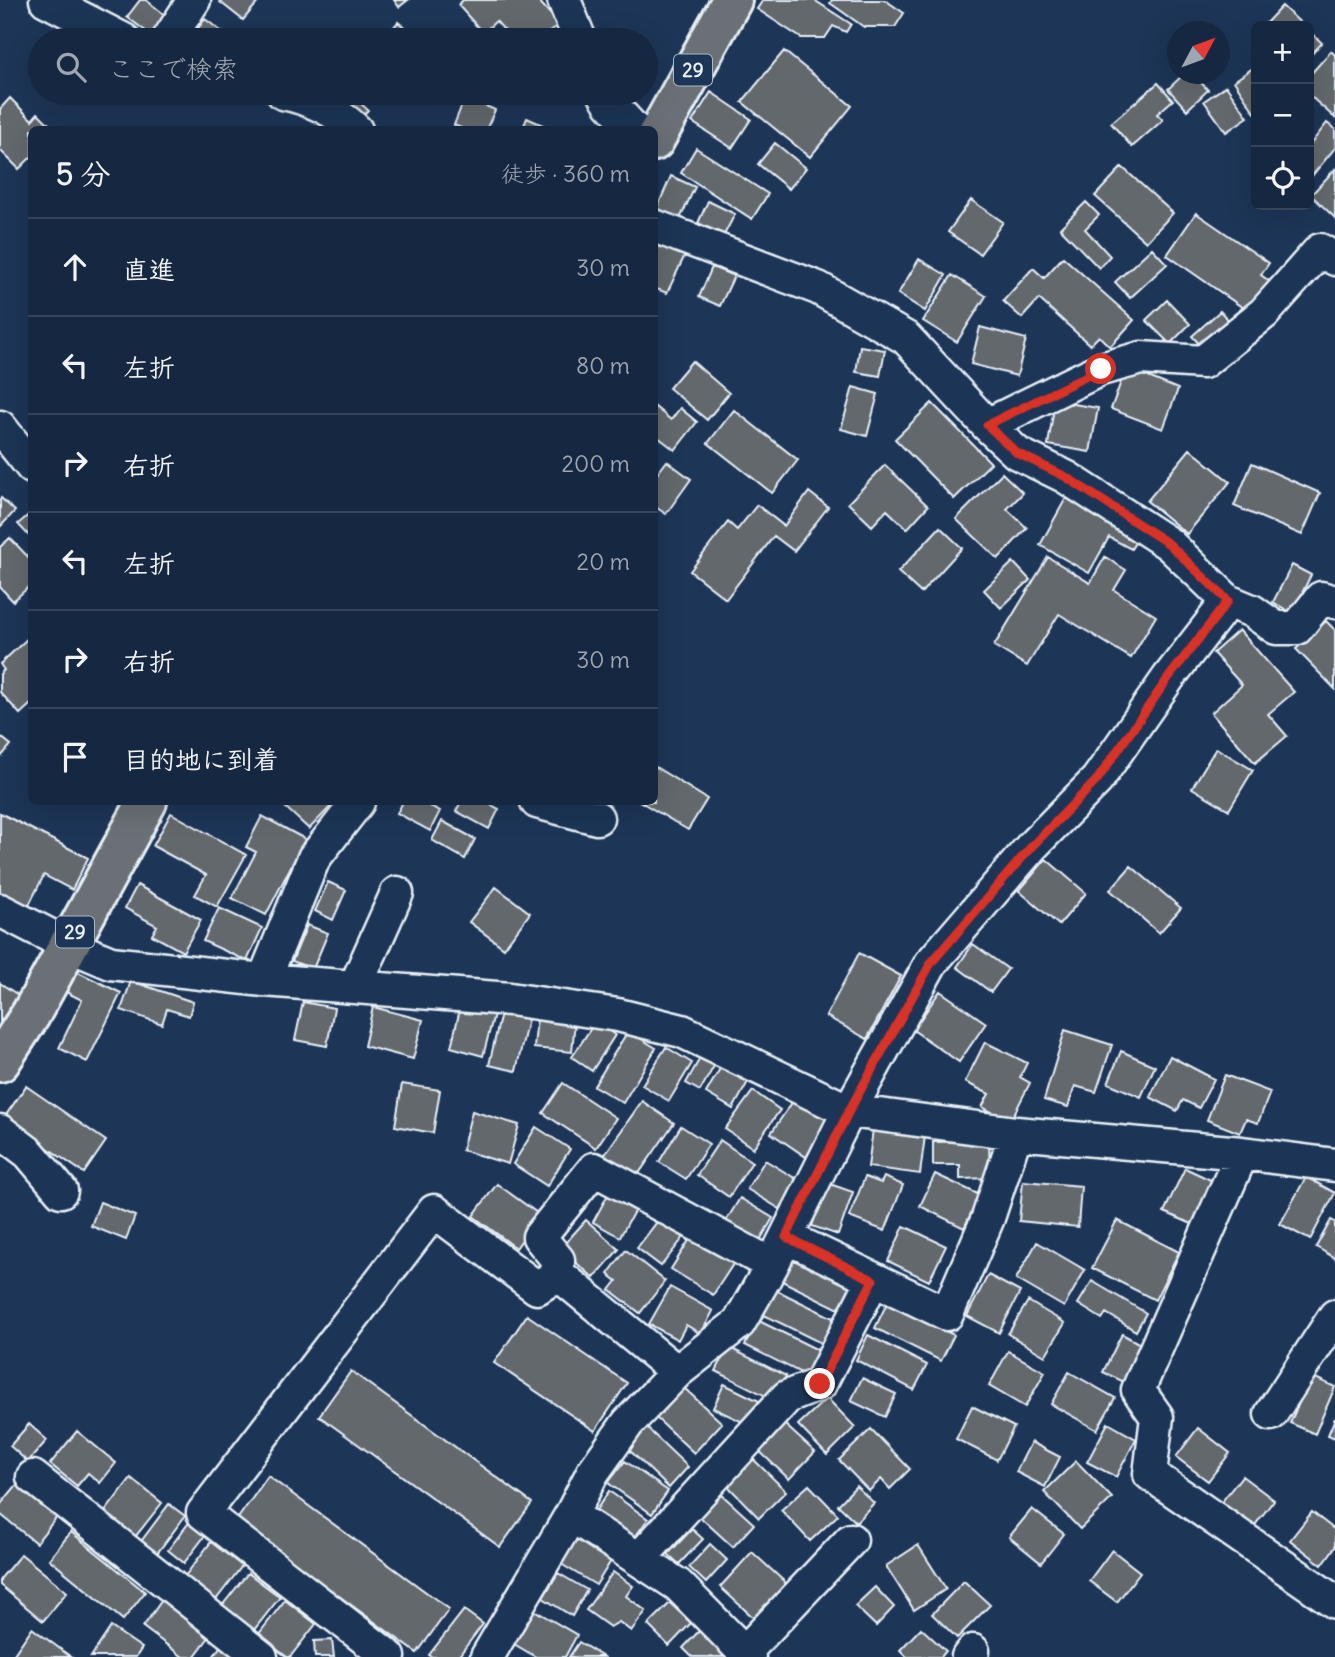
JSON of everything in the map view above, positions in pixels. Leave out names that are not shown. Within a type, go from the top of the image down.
[{"type":"main road","name":"29","points":[[658,134],[732,0]]},
{"type":"main road","name":"29","points":[[0,1062],[31,1013],[145,805]]},
{"type":"street","points":[[46,0],[101,28]]},
{"type":"street","points":[[176,28],[194,0]]},
{"type":"street","points":[[564,0],[575,28]]},
{"type":"street","points":[[317,105],[352,126]]},
{"type":"street","points":[[613,105],[631,126]]},
{"type":"street","points":[[658,228],[818,288],[906,338],[987,425],[1017,453],[1066,477],[1169,544],[1228,601],[1252,611],[1276,628],[1297,628],[1321,598],[1335,602]]},
{"type":"street","points":[[987,425],[1101,369],[1142,358],[1203,362],[1264,313],[1320,250],[1335,258]]},
{"type":"street","points":[[0,427],[28,462]]},
{"type":"street","points":[[499,1653],[593,1472],[628,1423],[677,1371],[739,1323],[772,1265],[849,1111],[931,963],[1032,846],[1097,780],[1169,677],[1228,601]]},
{"type":"street","points":[[264,980],[314,858],[356,805]]},
{"type":"street","points":[[548,805],[597,818]]},
{"type":"street","points":[[355,987],[397,893]]},
{"type":"street","points":[[0,910],[68,945],[111,963],[264,980],[510,999],[630,1018],[682,1031],[849,1111],[1016,1133],[1242,1153],[1335,1165]]},
{"type":"street","points":[[0,1131],[29,1153],[61,1191]]},
{"type":"street","points":[[786,1237],[947,1314],[988,1218],[1016,1133]]},
{"type":"street","points":[[1242,1153],[1138,1390],[1157,1417],[1150,1474],[1335,1602]]},
{"type":"street","points":[[558,1274],[558,1259],[539,1237],[594,1169],[772,1265]]},
{"type":"street","points":[[389,1657],[203,1513],[434,1211],[537,1287],[558,1274]]},
{"type":"street","points":[[558,1274],[677,1371]]},
{"type":"street","points":[[639,1559],[787,1397],[820,1384],[873,1280]]},
{"type":"street","points":[[1271,1414],[1335,1316]]},
{"type":"street","points":[[33,1477],[261,1657]]},
{"type":"street","points":[[571,1515],[678,1585],[747,1654],[851,1540]]},
{"type":"building","points":[[140,0],[146,0],[166,16],[157,28],[142,28],[127,17]]},
{"type":"building","points":[[394,0],[408,0],[399,7]]},
{"type":"building","points":[[463,0],[538,0],[559,24],[554,28],[502,28],[496,21],[488,28],[479,28],[458,5]]},
{"type":"building","points":[[763,0],[814,0],[851,24],[846,32],[833,26],[825,38],[801,38],[757,9]]},
{"type":"building","points":[[832,0],[885,0],[904,13],[895,27],[864,27],[830,3]]},
{"type":"building","points":[[259,1],[243,20],[220,2]]},
{"type":"building","points":[[1282,6],[1298,21],[1268,21]]},
{"type":"building","points":[[205,19],[217,28],[198,28]]},
{"type":"building","points":[[398,22],[406,28],[393,28]]},
{"type":"building","points":[[1314,36],[1322,43],[1314,52]]},
{"type":"building","points":[[784,51],[852,106],[810,157],[742,102]]},
{"type":"building","points":[[1331,51],[1335,55],[1335,118],[1314,99],[1314,70]]},
{"type":"building","points":[[1251,69],[1251,107],[1234,81]]},
{"type":"building","points":[[1158,83],[1173,100],[1157,114],[1163,120],[1132,147],[1111,123]]},
{"type":"building","points":[[1173,84],[1202,84],[1208,90],[1187,110],[1168,89]]},
{"type":"building","points":[[1226,86],[1248,117],[1226,132],[1204,101]]},
{"type":"building","points":[[711,92],[751,119],[732,148],[692,122]]},
{"type":"building","points":[[10,98],[32,120],[38,113],[51,126],[28,126],[28,160],[19,169],[0,150],[0,109]]},
{"type":"building","points":[[344,105],[362,105],[368,110],[360,119]]},
{"type":"building","points":[[462,105],[483,105],[495,110],[488,126],[454,125]]},
{"type":"building","points":[[527,118],[545,126],[524,126]]},
{"type":"building","points":[[1327,123],[1335,129],[1335,148],[1314,174],[1314,147],[1314,140]]},
{"type":"building","points":[[775,143],[806,168],[789,189],[758,164]]},
{"type":"building","points":[[696,148],[768,194],[752,219],[681,173]]},
{"type":"building","points":[[1122,167],[1173,213],[1146,242],[1095,196]]},
{"type":"building","points":[[1335,169],[1335,218],[1314,198],[1314,192]]},
{"type":"building","points":[[671,176],[695,187],[680,219],[658,208]]},
{"type":"building","points":[[971,200],[1003,222],[980,254],[948,232]]},
{"type":"building","points":[[708,201],[735,214],[724,235],[698,223]]},
{"type":"building","points":[[1086,202],[1099,215],[1085,229],[1110,256],[1099,268],[1060,228]]},
{"type":"building","points":[[1196,213],[1269,263],[1261,275],[1273,284],[1252,314],[1167,255]]},
{"type":"building","points":[[658,241],[686,253],[667,293],[658,290]]},
{"type":"building","points":[[1152,248],[1167,264],[1130,298],[1115,282]]},
{"type":"building","points":[[1063,257],[1134,320],[1110,347],[1099,336],[1090,345],[1039,299],[1022,318],[1003,301],[1033,268],[1044,278]]},
{"type":"building","points":[[919,259],[946,275],[925,311],[898,294]]},
{"type":"building","points":[[712,267],[734,276],[720,306],[699,297]]},
{"type":"building","points":[[952,275],[986,296],[957,342],[923,321]]},
{"type":"building","points":[[1167,300],[1190,324],[1170,344],[1146,320]]},
{"type":"building","points":[[1220,311],[1231,323],[1203,348],[1192,336]]},
{"type":"building","points":[[980,327],[1026,339],[1017,376],[971,364]]},
{"type":"building","points":[[860,346],[885,350],[880,376],[856,372]]},
{"type":"building","points":[[692,361],[729,393],[707,420],[669,388]]},
{"type":"building","points":[[1126,368],[1178,389],[1163,429],[1111,409]]},
{"type":"building","points":[[853,387],[878,394],[867,436],[841,429]]},
{"type":"building","points":[[1055,401],[1098,408],[1090,452],[1048,445]]},
{"type":"building","points":[[932,403],[991,463],[954,499],[895,439]]},
{"type":"building","points":[[680,408],[697,422],[675,450],[658,437],[658,409],[671,420]]},
{"type":"building","points":[[734,410],[798,460],[772,493],[708,443]]},
{"type":"building","points":[[1190,449],[1230,482],[1187,534],[1147,501]]},
{"type":"building","points":[[667,461],[691,479],[666,514],[658,509],[658,473]]},
{"type":"building","points":[[1252,463],[1320,493],[1302,535],[1234,506]]},
{"type":"building","points":[[885,465],[928,506],[907,529],[887,510],[872,526],[848,503]]},
{"type":"building","points":[[1002,473],[1023,493],[1007,509],[1027,528],[998,559],[956,519]]},
{"type":"building","points":[[809,492],[828,507],[794,551],[774,536],[726,599],[690,571],[728,522],[737,530],[757,505],[784,526]]},
{"type":"building","points":[[1066,498],[1138,538],[1131,549],[1109,537],[1089,573],[1040,545]]},
{"type":"building","points":[[0,499],[15,511],[0,527]]},
{"type":"building","points":[[28,515],[28,535],[18,524]]},
{"type":"building","points":[[940,527],[962,548],[921,593],[898,572]]},
{"type":"building","points":[[10,538],[28,557],[28,588],[13,601],[0,587],[0,547]]},
{"type":"building","points":[[1048,557],[1090,583],[1105,557],[1126,570],[1114,590],[1156,616],[1131,658],[1059,614],[1027,666],[994,646]]},
{"type":"building","points":[[1013,562],[1030,580],[1001,608],[984,590]]},
{"type":"building","points":[[1292,565],[1311,575],[1292,613],[1273,602]]},
{"type":"building","points":[[1326,621],[1335,630],[1335,689],[1296,649]]},
{"type":"building","points":[[1239,630],[1294,692],[1268,714],[1287,736],[1255,763],[1211,713],[1242,685],[1213,653]]},
{"type":"building","points":[[28,640],[28,707],[20,714],[0,692],[0,674],[4,670],[0,664]]},
{"type":"building","points":[[0,736],[11,745],[0,758]]},
{"type":"building","points":[[1216,748],[1253,770],[1229,810],[1192,788]]},
{"type":"building","points":[[658,768],[707,799],[688,830],[646,805],[658,805]]},
{"type":"building","points":[[285,805],[332,805],[309,829]]},
{"type":"building","points":[[401,805],[428,805],[440,811],[430,831],[397,813]]},
{"type":"building","points":[[459,805],[491,805],[499,809],[489,829],[456,811]]},
{"type":"building","points":[[0,813],[88,858],[72,890],[44,875],[26,911],[0,898]]},
{"type":"building","points":[[171,813],[246,855],[217,907],[195,895],[206,875],[153,846]]},
{"type":"building","points":[[262,816],[305,839],[266,915],[232,898],[256,852],[246,847]]},
{"type":"building","points":[[442,821],[475,839],[465,859],[432,840]]},
{"type":"building","points":[[1046,859],[1086,893],[1059,925],[1019,891]]},
{"type":"building","points":[[1131,866],[1181,908],[1159,933],[1110,890]]},
{"type":"building","points":[[328,882],[346,890],[333,920],[315,911]]},
{"type":"building","points":[[137,885],[201,920],[183,952],[152,935],[157,926],[125,908]]},
{"type":"building","points":[[496,887],[530,913],[504,948],[469,922]]},
{"type":"building","points":[[219,908],[262,928],[247,961],[203,941]]},
{"type":"building","points":[[307,925],[328,933],[313,969],[292,961]]},
{"type":"building","points":[[973,944],[1008,969],[991,992],[957,967]]},
{"type":"building","points":[[859,953],[901,976],[867,1039],[826,1016]]},
{"type":"building","points":[[72,969],[121,993],[87,1062],[59,1048],[82,1000],[62,990]]},
{"type":"building","points":[[131,981],[193,1002],[189,1016],[167,1009],[162,1024],[121,1010]]},
{"type":"building","points":[[0,983],[18,995],[0,1023]]},
{"type":"building","points":[[940,991],[986,1023],[959,1062],[913,1030]]},
{"type":"building","points":[[303,1002],[334,1008],[327,1046],[295,1040]]},
{"type":"building","points":[[461,1005],[494,1014],[483,1056],[451,1047]]},
{"type":"building","points":[[373,1007],[423,1020],[413,1059],[364,1046]]},
{"type":"building","points":[[501,1013],[528,1019],[516,1071],[489,1065]]},
{"type":"building","points":[[537,1017],[575,1020],[572,1052],[534,1048]]},
{"type":"building","points":[[595,1022],[615,1035],[592,1071],[572,1057]]},
{"type":"building","points":[[1065,1030],[1112,1045],[1096,1092],[1075,1086],[1068,1107],[1044,1100]]},
{"type":"building","points":[[628,1031],[656,1048],[623,1103],[594,1086]]},
{"type":"building","points":[[985,1042],[1027,1063],[1020,1077],[1030,1083],[1010,1122],[982,1107],[989,1094],[965,1082]]},
{"type":"building","points":[[666,1047],[692,1063],[669,1101],[642,1085]]},
{"type":"building","points":[[704,1051],[718,1059],[700,1091],[686,1083]]},
{"type":"building","points":[[1121,1051],[1155,1066],[1141,1097],[1108,1083]]},
{"type":"building","points":[[1170,1056],[1214,1079],[1199,1108],[1183,1100],[1177,1111],[1150,1097]]},
{"type":"building","points":[[722,1065],[749,1080],[733,1109],[706,1093]]},
{"type":"building","points":[[1225,1075],[1270,1092],[1258,1123],[1246,1119],[1240,1133],[1207,1120]]},
{"type":"building","points":[[563,1083],[616,1118],[596,1148],[543,1113]]},
{"type":"building","points":[[402,1084],[440,1090],[433,1133],[395,1126]]},
{"type":"building","points":[[26,1086],[106,1141],[84,1173],[4,1118]]},
{"type":"building","points":[[753,1091],[780,1110],[753,1148],[725,1129]]},
{"type":"building","points":[[798,1094],[832,1118],[806,1157],[771,1133]]},
{"type":"building","points":[[642,1101],[674,1123],[635,1179],[603,1157]]},
{"type":"building","points":[[472,1111],[519,1125],[508,1164],[462,1150]]},
{"type":"building","points":[[681,1126],[709,1144],[686,1179],[659,1162]]},
{"type":"building","points":[[536,1127],[570,1149],[547,1186],[513,1164]]},
{"type":"building","points":[[873,1129],[925,1136],[920,1174],[868,1167]]},
{"type":"building","points":[[720,1140],[752,1162],[729,1197],[697,1175]]},
{"type":"building","points":[[989,1141],[990,1178],[960,1179],[960,1165],[933,1165],[933,1142]]},
{"type":"building","points":[[765,1160],[798,1180],[780,1209],[747,1189]]},
{"type":"building","points":[[1185,1168],[1215,1182],[1194,1225],[1164,1212]]},
{"type":"building","points":[[935,1174],[980,1195],[964,1228],[920,1206]]},
{"type":"building","points":[[865,1177],[881,1183],[884,1177],[903,1185],[885,1231],[849,1217]]},
{"type":"building","points":[[1306,1177],[1335,1193],[1310,1240],[1280,1224]]},
{"type":"building","points":[[1023,1181],[1081,1186],[1078,1227],[1019,1221]]},
{"type":"building","points":[[827,1183],[853,1192],[838,1235],[812,1226]]},
{"type":"building","points":[[497,1184],[540,1215],[516,1248],[473,1216]]},
{"type":"building","points":[[611,1189],[638,1204],[620,1237],[593,1222]]},
{"type":"building","points":[[740,1198],[773,1218],[756,1247],[723,1226]]},
{"type":"building","points":[[100,1202],[135,1216],[126,1240],[91,1226]]},
{"type":"building","points":[[660,1218],[684,1237],[661,1266],[637,1248]]},
{"type":"building","points":[[586,1220],[619,1249],[594,1278],[560,1249]]},
{"type":"building","points":[[1117,1220],[1179,1252],[1155,1300],[1092,1268]]},
{"type":"building","points":[[1331,1220],[1335,1222],[1335,1258],[1316,1247]]},
{"type":"building","points":[[904,1226],[946,1246],[929,1281],[888,1261]]},
{"type":"building","points":[[693,1234],[735,1261],[713,1295],[671,1269]]},
{"type":"building","points":[[1037,1242],[1085,1270],[1064,1307],[1016,1279]]},
{"type":"building","points":[[626,1250],[665,1281],[640,1313],[610,1290],[617,1281],[608,1274]]},
{"type":"building","points":[[789,1253],[855,1286],[843,1311],[776,1278]]},
{"type":"building","points":[[988,1275],[1020,1292],[999,1333],[967,1316]]},
{"type":"building","points":[[1092,1281],[1146,1313],[1136,1331],[1106,1313],[1102,1319],[1078,1304]]},
{"type":"building","points":[[670,1287],[713,1311],[701,1334],[686,1325],[678,1340],[649,1324]]},
{"type":"building","points":[[772,1288],[839,1321],[827,1346],[760,1313]]},
{"type":"building","points":[[1028,1301],[1065,1323],[1045,1356],[1008,1334]]},
{"type":"building","points":[[887,1303],[954,1335],[941,1361],[875,1328]]},
{"type":"building","points":[[527,1315],[627,1383],[595,1431],[494,1363]]},
{"type":"building","points":[[757,1320],[824,1353],[811,1378],[745,1345]]},
{"type":"building","points":[[1122,1334],[1142,1345],[1124,1382],[1103,1372]]},
{"type":"building","points":[[868,1335],[927,1365],[914,1390],[856,1360]]},
{"type":"building","points":[[728,1347],[786,1376],[774,1400],[716,1371]]},
{"type":"building","points":[[1008,1351],[1045,1372],[1025,1407],[989,1386]]},
{"type":"building","points":[[351,1371],[532,1503],[500,1547],[319,1416]]},
{"type":"building","points":[[1069,1372],[1115,1398],[1097,1430],[1051,1404]]},
{"type":"building","points":[[1311,1376],[1335,1387],[1315,1434],[1290,1423]]},
{"type":"building","points":[[862,1378],[896,1394],[885,1417],[851,1401]]},
{"type":"building","points":[[724,1384],[759,1401],[747,1424],[713,1408]]},
{"type":"building","points":[[682,1386],[722,1423],[694,1453],[654,1416]]},
{"type":"building","points":[[827,1398],[855,1427],[827,1455],[798,1425]]},
{"type":"building","points":[[972,1406],[1014,1427],[997,1460],[956,1439]]},
{"type":"building","points":[[1335,1418],[1335,1438],[1328,1435]]},
{"type":"building","points":[[782,1422],[815,1452],[789,1479],[757,1449]]},
{"type":"building","points":[[1108,1423],[1136,1439],[1116,1477],[1087,1462]]},
{"type":"building","points":[[29,1424],[47,1440],[28,1462],[10,1446]]},
{"type":"building","points":[[647,1428],[688,1467],[669,1488],[627,1448]]},
{"type":"building","points":[[1198,1428],[1230,1453],[1208,1481],[1176,1457]]},
{"type":"building","points":[[871,1429],[910,1469],[890,1489],[881,1479],[869,1491],[839,1460]]},
{"type":"building","points":[[77,1431],[116,1463],[100,1483],[88,1473],[77,1486],[50,1464]]},
{"type":"building","points":[[1031,1442],[1060,1457],[1045,1487],[1016,1472]]},
{"type":"building","points":[[749,1455],[786,1491],[759,1518],[723,1481]]},
{"type":"building","points":[[625,1461],[668,1491],[652,1514],[608,1483]]},
{"type":"building","points":[[1076,1461],[1112,1498],[1080,1529],[1044,1492]]},
{"type":"building","points":[[268,1476],[449,1609],[417,1653],[236,1521]]},
{"type":"building","points":[[1242,1476],[1274,1500],[1252,1529],[1220,1504]]},
{"type":"building","points":[[131,1478],[162,1503],[135,1537],[104,1513]]},
{"type":"building","points":[[20,1481],[60,1513],[36,1543],[0,1514],[0,1505]]},
{"type":"building","points":[[809,1485],[838,1515],[810,1541],[781,1510]]},
{"type":"building","points":[[856,1486],[874,1503],[856,1522],[838,1505]]},
{"type":"building","points":[[609,1491],[648,1519],[630,1544],[592,1516]]},
{"type":"building","points":[[720,1493],[754,1524],[733,1547],[699,1516]]},
{"type":"building","points":[[169,1504],[185,1516],[155,1556],[139,1544]]},
{"type":"building","points":[[1032,1509],[1064,1534],[1041,1563],[1009,1537]]},
{"type":"building","points":[[1312,1512],[1335,1530],[1335,1547],[1322,1565],[1290,1540]]},
{"type":"building","points":[[191,1520],[207,1533],[184,1563],[168,1550]]},
{"type":"building","points":[[692,1529],[703,1539],[679,1564],[668,1554]]},
{"type":"building","points":[[71,1532],[145,1592],[123,1620],[49,1559]]},
{"type":"building","points":[[578,1535],[614,1556],[596,1585],[561,1564]]},
{"type":"building","points":[[211,1542],[242,1566],[215,1601],[185,1576]]},
{"type":"building","points":[[710,1544],[727,1560],[706,1583],[689,1567]]},
{"type":"building","points":[[918,1545],[946,1589],[914,1610],[886,1566]]},
{"type":"building","points":[[1112,1550],[1140,1572],[1117,1602],[1089,1581]]},
{"type":"building","points":[[752,1552],[786,1583],[755,1619],[720,1587]]},
{"type":"building","points":[[21,1554],[67,1592],[43,1621],[0,1585],[0,1579]]},
{"type":"building","points":[[613,1572],[633,1586],[626,1596],[646,1611],[631,1631],[619,1622],[610,1627],[586,1610]]},
{"type":"building","points":[[248,1573],[280,1597],[253,1631],[221,1607]]},
{"type":"building","points":[[558,1573],[587,1590],[572,1616],[543,1598]]},
{"type":"building","points":[[964,1581],[990,1605],[957,1638],[932,1614]]},
{"type":"building","points":[[875,1587],[894,1607],[876,1626],[855,1606]]},
{"type":"building","points":[[162,1600],[210,1636],[194,1657],[183,1657],[143,1627]]},
{"type":"building","points":[[285,1600],[316,1624],[290,1657],[258,1635]]},
{"type":"building","points":[[670,1603],[691,1623],[669,1646],[648,1625]]},
{"type":"building","points":[[464,1610],[483,1624],[458,1657],[429,1655]]},
{"type":"building","points":[[534,1610],[577,1635],[565,1657],[536,1657],[514,1644]]},
{"type":"building","points":[[111,1627],[142,1648],[136,1657],[91,1657]]},
{"type":"building","points":[[32,1628],[71,1657],[12,1657]]},
{"type":"building","points":[[921,1628],[946,1651],[941,1657],[907,1657],[900,1650]]},
{"type":"building","points":[[700,1630],[727,1654],[724,1657],[692,1657],[683,1648]]},
{"type":"building","points":[[332,1640],[334,1657],[315,1657],[314,1641]]},
{"type":"building","points":[[579,1642],[603,1657],[569,1657]]},
{"type":"building","points":[[222,1644],[241,1657],[213,1657]]},
{"type":"route","points":[[820,1384],[873,1280],[786,1237],[849,1111],[931,963],[1032,846],[1097,780],[1169,677],[1228,601],[1169,544],[1066,477],[1017,453],[987,425],[1101,369]]}]
